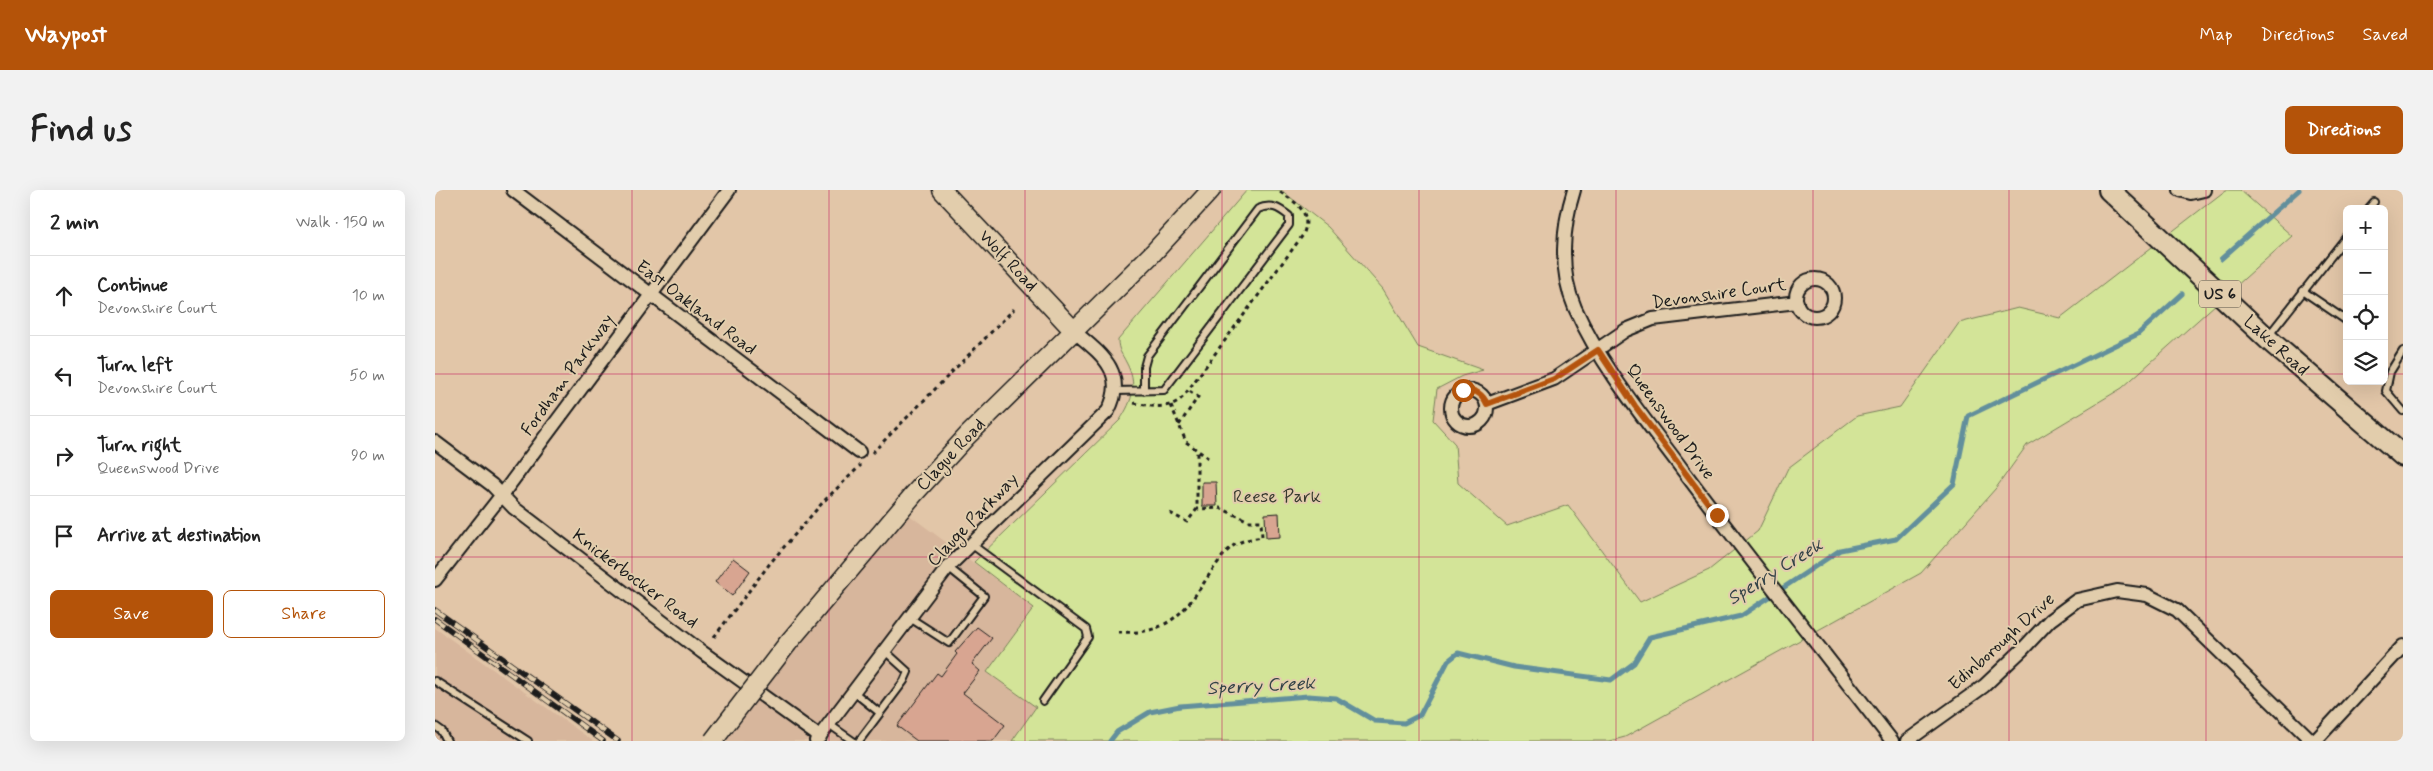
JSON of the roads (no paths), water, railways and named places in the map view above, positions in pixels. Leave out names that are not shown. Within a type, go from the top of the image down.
[{"type":"main road","name":"Wolf Road","points":[[942,190],[1075,332]]},
{"type":"main road","name":"Clague Road","points":[[713,741],[788,643],[914,494],[967,436],[1075,332],[1153,253],[1211,190]]},
{"type":"main road","name":"Lake Road","points":[[2109,190],[2266,338],[2401,450]]},
{"type":"street","name":"East Oakland Road","points":[[513,190],[859,452]]},
{"type":"street","name":"Fordham Parkway","points":[[435,580],[501,496],[649,294],[729,190]]},
{"type":"street","name":"Queenswood Drive","points":[[1574,190],[1566,214],[1564,266],[1575,307],[1598,350],[1635,406],[1892,741]]},
{"type":"street","points":[[2180,190],[2191,193],[2204,190]]},
{"type":"street","name":"Devonshire Court","points":[[1487,404],[1554,379],[1626,330],[1653,319],[1797,302]]},
{"type":"street","points":[[1075,332],[1111,366],[1115,391]]},
{"type":"street","name":"Clauge Parkway","points":[[818,739],[855,693],[948,567],[1108,410],[1115,391]]},
{"type":"street","name":"Knickerbocker Road","points":[[435,442],[492,485],[514,508],[818,739]]},
{"type":"street","name":"Edinborough Drive","points":[[1907,741],[1984,686],[2050,620],[2077,600],[2117,591],[2147,596],[2177,610],[2313,741]]},
{"type":"street","points":[[2313,741],[2403,646]]},
{"type":"lane","points":[[1115,391],[1145,391],[1164,390],[1289,225],[1289,216],[1277,207],[1266,205],[1258,209],[1147,356],[1144,368],[1145,391]]},
{"type":"lane","points":[[2266,338],[2343,241]]},
{"type":"lane","points":[[2303,291],[2343,318]]},
{"type":"lane","points":[[2403,352],[2390,372],[2386,391],[2403,411]]},
{"type":"lane","points":[[971,544],[1086,629],[1088,637],[1043,701]]},
{"type":"lane","points":[[910,618],[949,643],[984,596],[948,567]]},
{"type":"lane","points":[[859,741],[904,681],[908,672],[885,651]]},
{"type":"lane","points":[[435,680],[528,741]]},
{"type":"lane","points":[[855,693],[880,713]]},
{"type":"lane","points":[[830,725],[853,741]]},
{"type":"lane","points":[[435,726],[442,731],[447,741]]},
{"type":"waterway","name":"Sperry Creek","points":[[2221,259],[2299,190]]},
{"type":"waterway","name":"Sperry Creek","points":[[1110,741],[1117,732],[1150,712],[1180,706],[1308,696],[1336,698],[1375,721],[1404,723],[1420,715],[1448,661],[1458,653],[1514,667],[1611,680],[1634,663],[1650,637],[1741,616],[1840,550],[1896,539],[1954,484],[1968,416],[2138,334],[2182,294]]},
{"type":"railway","points":[[435,610],[618,741]]},
{"type":"railway","points":[[435,619],[603,741]]},
{"type":"park label","name":"Reese Park","points":[[1277,497]]}]
